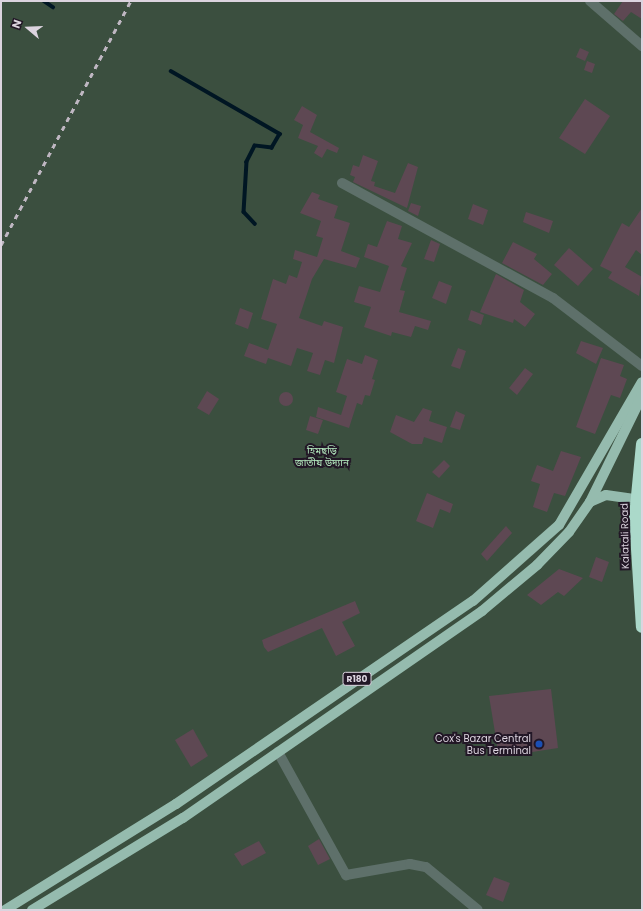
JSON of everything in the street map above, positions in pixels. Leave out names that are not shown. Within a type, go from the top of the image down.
[{"type":"highway","name":"Kalatali Road","points":[[642,444],[636,499],[642,627]]},
{"type":"main road","name":"R180","points":[[5,910],[176,804],[473,601],[559,525],[642,382]]},
{"type":"main road","name":"R180","points":[[32,910],[183,818],[482,611],[537,565],[569,532],[590,502],[642,396]]},
{"type":"main road","points":[[590,502],[606,495],[636,499]]},
{"type":"street","points":[[590,1],[642,46]]},
{"type":"street","points":[[342,183],[553,298],[642,366]]},
{"type":"street","points":[[278,752],[346,875],[410,864],[426,867],[478,910]]},
{"type":"green space","name":"হিমছড়ি জাতীয় উদ্যান","points":[[1,1],[642,1],[642,910],[1,910]]},
{"type":"building","points":[[623,1],[642,1],[642,19],[631,12],[623,21],[614,14]]},
{"type":"building","points":[[580,48],[589,52],[585,61],[576,57]]},
{"type":"building","points":[[587,61],[595,64],[592,73],[584,70]]},
{"type":"building","points":[[585,99],[610,116],[585,154],[559,138]]},
{"type":"building","points":[[302,106],[317,115],[310,132],[339,148],[337,153],[327,149],[322,158],[314,153],[318,146],[298,138],[303,125],[294,120]]},
{"type":"building","points":[[363,155],[378,161],[371,181],[375,182],[374,186],[395,193],[408,163],[418,167],[407,208],[353,182],[355,177],[350,175],[353,165],[359,167]]},
{"type":"building","points":[[312,192],[320,195],[318,199],[338,206],[334,218],[350,223],[341,251],[360,258],[356,268],[324,259],[312,279],[299,318],[322,326],[324,321],[343,327],[334,363],[325,360],[320,375],[307,371],[313,353],[297,348],[291,366],[268,358],[266,364],[244,356],[249,343],[268,350],[277,324],[261,319],[273,279],[286,284],[289,275],[297,278],[302,262],[293,259],[295,250],[317,257],[323,238],[316,236],[321,221],[300,213]]},
{"type":"building","points":[[411,203],[421,206],[418,216],[408,211]]},
{"type":"building","points":[[473,204],[488,210],[483,225],[468,219]]},
{"type":"building","points":[[642,208],[642,255],[636,250],[625,267],[642,277],[639,296],[608,278],[612,272],[600,266],[622,223],[629,227]]},
{"type":"building","points":[[526,212],[553,221],[549,233],[523,222]]},
{"type":"building","points":[[387,221],[402,226],[398,239],[412,243],[401,266],[407,268],[400,290],[405,291],[399,312],[431,321],[428,330],[415,326],[411,337],[392,332],[391,336],[364,327],[371,307],[354,302],[359,286],[380,292],[389,266],[364,257],[368,244],[377,247]]},
{"type":"building","points":[[431,240],[440,244],[434,262],[424,259]]},
{"type":"building","points":[[513,242],[537,254],[534,259],[552,274],[543,285],[502,263]]},
{"type":"building","points":[[569,248],[593,269],[578,286],[554,265]]},
{"type":"building","points":[[496,274],[524,290],[520,302],[535,314],[525,327],[514,319],[513,323],[480,312]]},
{"type":"building","points":[[439,281],[452,286],[446,304],[432,298]]},
{"type":"building","points":[[240,308],[253,313],[248,329],[235,324]]},
{"type":"building","points":[[471,310],[484,315],[481,325],[468,320]]},
{"type":"building","points":[[581,341],[603,348],[596,364],[576,353]]},
{"type":"building","points":[[458,348],[466,351],[460,369],[451,366]]},
{"type":"building","points":[[365,355],[378,360],[372,379],[375,380],[370,396],[365,395],[362,405],[357,403],[349,428],[316,417],[318,407],[341,415],[347,396],[336,392],[347,359],[362,364]]},
{"type":"building","points":[[601,358],[624,365],[620,376],[627,379],[620,398],[611,395],[595,434],[576,427]]},
{"type":"building","points":[[525,368],[533,374],[517,395],[509,388]]},
{"type":"building","points":[[207,391],[219,399],[209,415],[197,408]]},
{"type":"building","points":[[286,392],[291,394],[293,399],[291,404],[286,406],[281,404],[279,399],[281,394]]},
{"type":"building","points":[[423,408],[432,411],[429,421],[447,427],[442,443],[424,437],[422,444],[412,444],[390,432],[396,415],[414,422]]},
{"type":"building","points":[[456,411],[465,415],[460,430],[450,427]]},
{"type":"building","points":[[310,416],[323,420],[318,434],[306,430]]},
{"type":"building","points":[[561,451],[581,457],[565,496],[554,493],[547,512],[533,507],[540,484],[531,481],[537,465],[553,471]]},
{"type":"building","points":[[444,460],[450,466],[439,478],[432,472]]},
{"type":"building","points":[[427,493],[453,504],[450,513],[440,509],[433,528],[416,521]]},
{"type":"building","points":[[506,526],[512,533],[487,561],[481,554]]},
{"type":"building","points":[[596,557],[609,562],[602,582],[589,577]]},
{"type":"building","points":[[559,569],[583,578],[564,596],[558,592],[541,605],[527,595]]},
{"type":"building","points":[[355,601],[360,613],[342,622],[355,646],[336,656],[322,628],[268,652],[264,647],[262,640]]},
{"type":"building","points":[[551,689],[558,748],[499,757],[489,696]]},
{"type":"building","points":[[193,729],[208,756],[191,767],[175,740]]},
{"type":"building","points":[[319,839],[330,859],[318,865],[308,846]]},
{"type":"building","points":[[259,841],[266,853],[242,866],[234,854]]},
{"type":"building","points":[[494,877],[510,883],[503,902],[486,895]]},
{"type":"waterway","points":[[44,1],[53,7]]},
{"type":"waterway","points":[[171,71],[280,134],[272,148],[255,146],[247,162],[244,212],[255,224]]},
{"type":"railway","points":[[1,245],[131,1]]},
{"type":"place","name":"Cox's Bazar Central Bus Terminal","points":[[539,744]]}]
